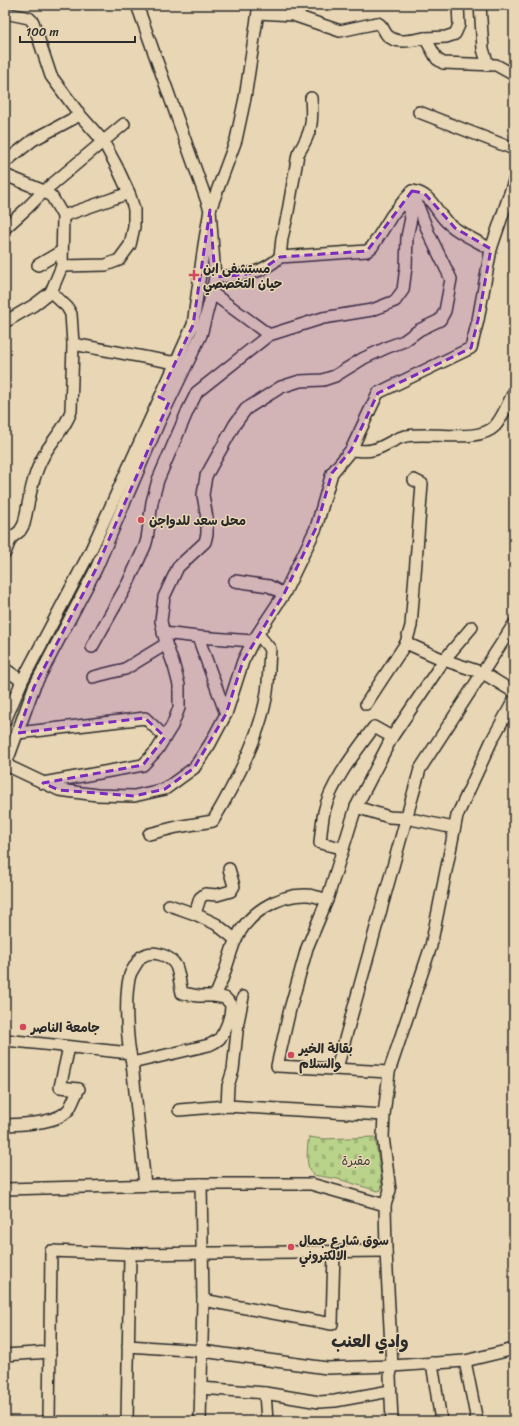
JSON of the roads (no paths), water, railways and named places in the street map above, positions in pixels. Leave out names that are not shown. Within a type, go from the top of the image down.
[{"type":"street","points":[[5,721],[22,681],[90,552],[164,400],[201,335],[215,277],[210,210],[137,5]]},
{"type":"street","points":[[458,5],[459,25],[455,34],[446,38],[425,38],[411,41],[396,41],[388,36],[381,24],[377,23],[340,31],[293,15],[285,10],[258,9],[245,98],[236,140],[210,210],[193,325],[176,363],[164,400],[159,422],[96,569],[34,687],[5,765],[59,790],[97,795],[134,796],[165,790],[194,768],[210,744],[226,714],[243,661],[255,638],[284,594],[316,528],[332,473],[351,450],[378,393],[471,348],[478,320],[491,249],[514,181]]},
{"type":"street","points":[[480,5],[483,49],[488,65]]},
{"type":"street","points":[[5,13],[29,18],[33,22],[51,76],[80,115],[103,141],[129,193],[134,209],[134,227],[130,245],[119,260],[106,265],[62,266]]},
{"type":"street","points":[[425,38],[437,59],[443,62],[496,65],[514,75]]},
{"type":"street","points":[[215,277],[258,272],[272,265],[280,257],[282,238],[298,154],[312,124],[311,98]]},
{"type":"street","points":[[419,112],[514,149]]},
{"type":"street","points":[[5,162],[33,140],[80,115]]},
{"type":"street","points":[[5,228],[44,191],[124,124]]},
{"type":"street","points":[[5,175],[44,191],[52,197],[63,216],[62,266],[51,292],[34,305],[5,322]]},
{"type":"street","points":[[280,257],[367,251],[372,247],[392,216],[409,194],[418,192],[426,195],[445,220],[455,228],[491,249]]},
{"type":"street","points":[[63,216],[129,193]]},
{"type":"street","points":[[92,647],[128,583],[145,546],[152,502],[158,480],[192,400],[197,392],[269,335],[323,318],[372,310],[395,301],[403,290],[406,267],[407,237],[411,218],[409,194]]},
{"type":"street","points":[[43,783],[143,765],[157,750],[172,726],[179,708],[179,685],[166,644],[161,621],[164,598],[178,567],[205,542],[207,534],[207,518],[203,496],[206,476],[235,424],[246,409],[280,387],[300,381],[322,380],[335,376],[364,358],[404,341],[419,330],[440,320],[445,311],[451,279],[409,194]]},
{"type":"street","points":[[38,265],[62,251]]},
{"type":"street","points":[[5,553],[11,538],[20,531],[24,524],[34,477],[43,456],[68,420],[72,400],[73,344],[71,314],[67,307],[51,292]]},
{"type":"street","points":[[212,293],[269,335]]},
{"type":"street","points":[[73,344],[176,363]]},
{"type":"street","points":[[351,450],[373,450],[405,436],[430,434],[468,436],[485,433],[494,427],[502,416],[514,392]]},
{"type":"street","points":[[366,704],[406,643],[411,626],[422,484],[414,480]]},
{"type":"street","points":[[235,581],[269,586],[284,594]]},
{"type":"street","points":[[337,1068],[420,769],[514,624]]},
{"type":"street","points":[[389,1072],[337,1068],[277,1066],[290,1009],[307,948],[327,900],[356,807],[392,737],[444,660],[472,627]]},
{"type":"street","points":[[149,834],[176,827],[213,821],[228,796],[257,734],[267,693],[270,649],[255,638],[198,637],[164,633]]},
{"type":"street","points":[[198,637],[226,714]]},
{"type":"street","points":[[406,643],[444,660],[483,673],[514,692]]},
{"type":"street","points":[[93,677],[124,670],[166,644]]},
{"type":"street","points":[[5,668],[22,681]]},
{"type":"street","points":[[392,1421],[390,1376],[392,1366],[385,1206],[390,1190],[383,1137],[389,1072],[431,946],[457,816],[489,747],[514,700]]},
{"type":"street","points":[[18,733],[145,718],[165,737]]},
{"type":"street","points":[[342,848],[320,843],[324,811],[333,788],[349,762],[374,727],[392,737]]},
{"type":"street","points":[[356,807],[389,817],[406,818],[454,828]]},
{"type":"street","points":[[195,914],[200,898],[205,894],[217,895],[231,890],[234,886],[229,869]]},
{"type":"street","points":[[215,996],[236,940],[252,917],[263,908],[281,900],[308,894],[327,900]]},
{"type":"street","points":[[169,905],[195,914],[216,924],[236,940]]},
{"type":"street","points":[[5,1040],[69,1047],[131,1058],[209,1045],[219,1039],[227,1025],[231,1011],[231,1004],[225,998],[182,993],[176,966],[169,958],[161,954],[151,954],[141,957],[130,974],[126,1006],[131,1058],[145,1185]]},
{"type":"street","points":[[227,1106],[228,1086],[233,1070],[238,1022],[243,997]]},
{"type":"street","points":[[5,1125],[35,1123],[57,1118],[68,1110],[78,1089],[60,1087],[69,1047]]},
{"type":"street","points":[[179,1110],[227,1106],[384,1115]]},
{"type":"street","points":[[200,1421],[203,1300],[201,1184]]},
{"type":"street","points":[[5,1190],[145,1185],[311,1184],[385,1206]]},
{"type":"street","points":[[49,1421],[51,1251],[130,1254],[386,1251]]},
{"type":"street","points":[[203,1300],[332,1324],[334,1252]]},
{"type":"street","points":[[127,1421],[130,1254]]},
{"type":"street","points":[[128,1346],[202,1350],[327,1368],[392,1366],[465,1361],[514,1349]]},
{"type":"street","points":[[5,1355],[50,1352]]},
{"type":"street","points":[[465,1361],[477,1421]]},
{"type":"street","points":[[432,1363],[441,1421]]},
{"type":"street","points":[[201,1388],[265,1393],[319,1402],[335,1401],[390,1391]]},
{"type":"street","points":[[265,1393],[267,1421]]},
{"type":"place","name":"مستشفى ابن حيان التخصصي","points":[[194,275]]},
{"type":"place","name":"محل سعد للدواجن","points":[[141,520]]},
{"type":"place","name":"جامعة الناصر","points":[[23,1027]]},
{"type":"place","name":"بقالة الخير والسلام","points":[[291,1055]]},
{"type":"place","name":"سوق شارع جمال الالكتروني","points":[[291,1247]]},
{"type":"district","name":"وادي العنب","points":[[370,1341]]},
{"type":"park label","name":"مقبرة","points":[[356,1160]]}]
